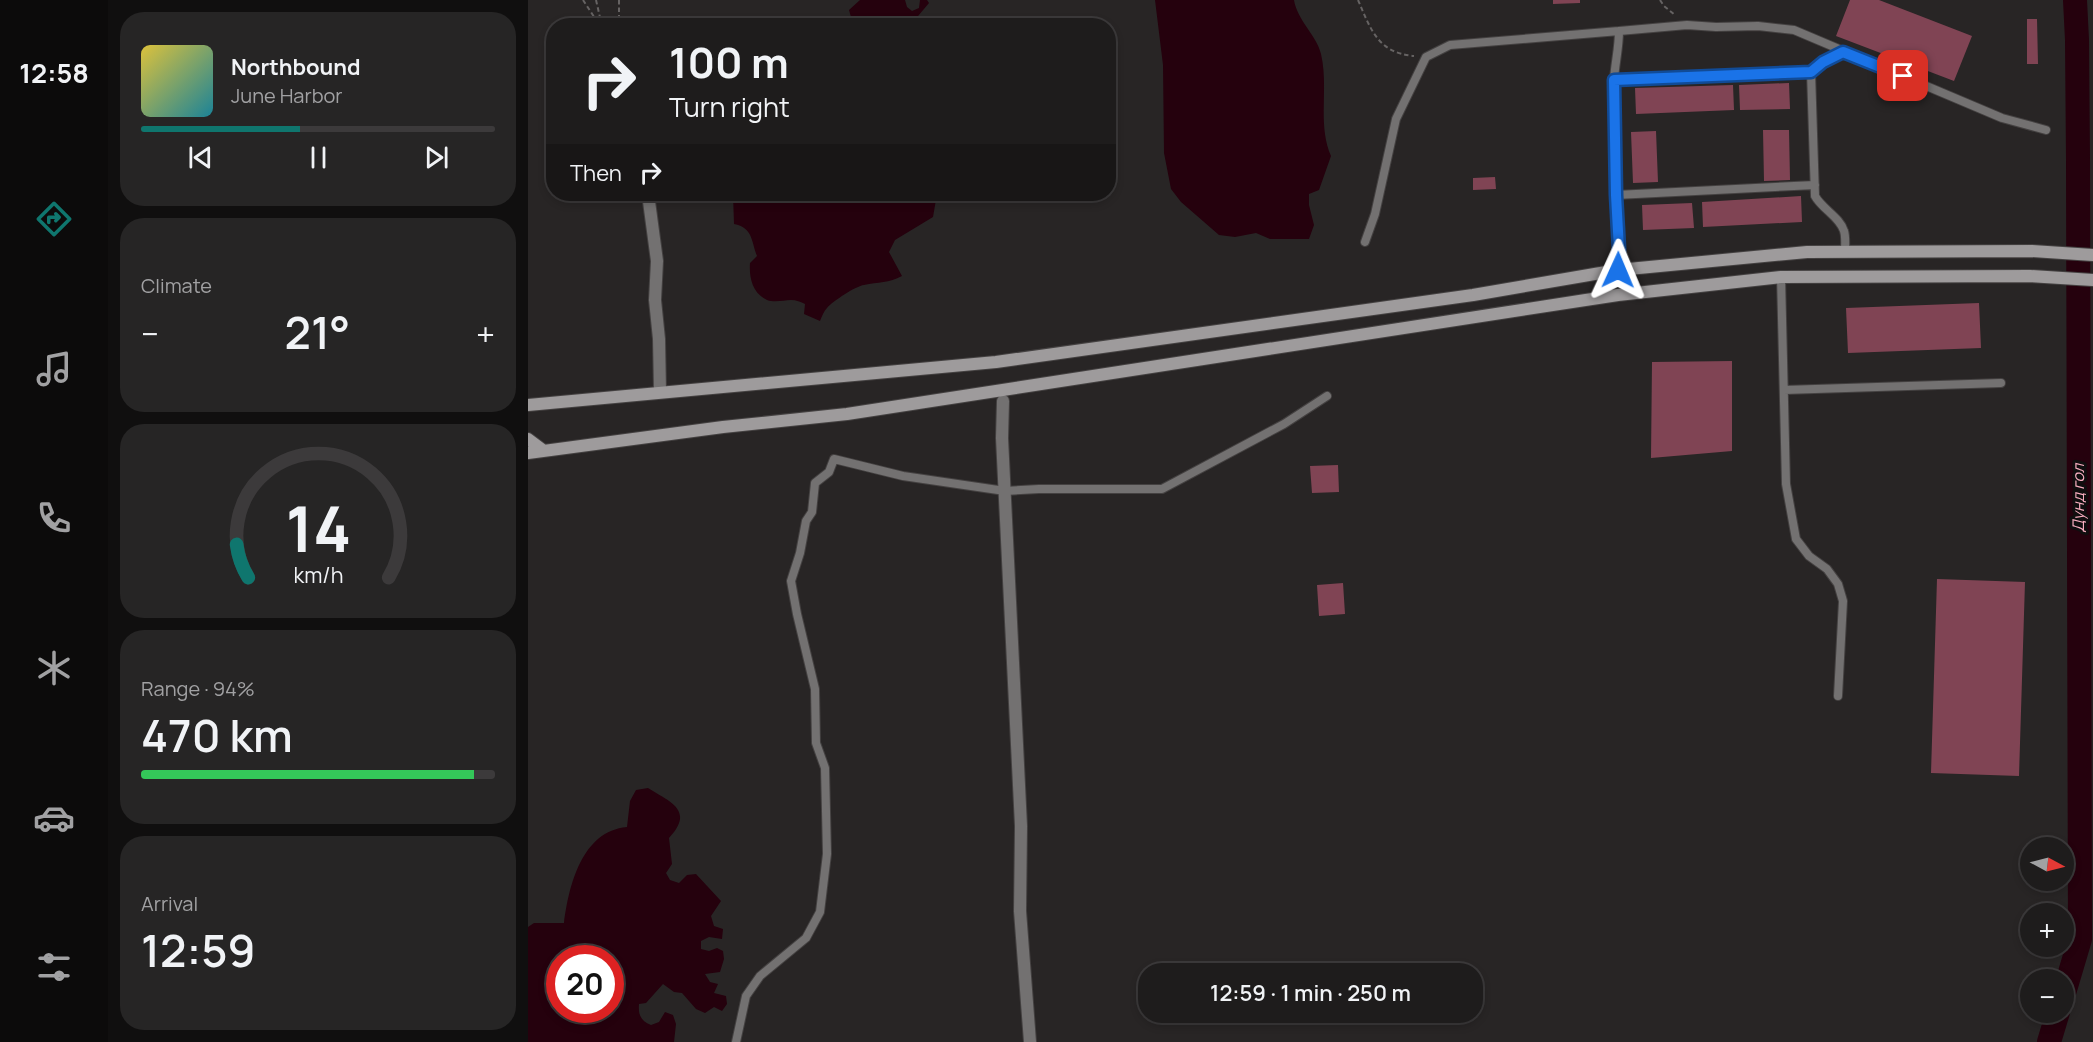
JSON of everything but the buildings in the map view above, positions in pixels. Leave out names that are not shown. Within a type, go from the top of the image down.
[{"type":"main road","points":[[528,414],[534,405],[996,362],[1450,298],[1618,270],[1807,252],[2032,251],[2093,255]]},
{"type":"main road","points":[[528,453],[723,427],[847,414],[1618,295],[1781,278],[2030,276],[2093,280]]},
{"type":"main road","points":[[528,439],[544,451]]},
{"type":"street","points":[[649,201],[657,261],[655,300],[659,339],[660,392]]},
{"type":"street","points":[[1003,401],[1002,438],[1021,826],[1020,911],[1030,1042]]},
{"type":"lane","points":[[1365,242],[1375,214],[1396,119],[1426,57],[1450,45],[1687,25],[1758,26],[1794,30],[2002,118],[2046,130]]},
{"type":"lane","points":[[1618,270],[1614,80],[1615,60],[1619,50],[1619,31]]},
{"type":"lane","points":[[1614,80],[1811,72],[1823,62],[1843,52]]},
{"type":"lane","points":[[1811,72],[1815,196],[1819,204],[1844,231],[1845,252]]},
{"type":"lane","points":[[1616,195],[1815,185]]},
{"type":"lane","points":[[1781,278],[1786,484],[1796,539],[1809,556],[1833,576],[1843,601],[1838,696]]},
{"type":"lane","points":[[1784,390],[2001,383]]},
{"type":"lane","points":[[736,1042],[746,996],[760,976],[806,938],[820,912],[827,854],[825,768],[816,743],[815,689],[791,581],[800,553],[806,521],[812,512],[815,483],[829,472],[834,459],[903,476],[1005,491],[1162,489],[1284,424],[1327,396]]},
{"type":"path","points":[[584,0],[596,18]]},
{"type":"path","points":[[596,0],[599,18]]},
{"type":"path","points":[[619,0],[620,18]]},
{"type":"path","points":[[1358,0],[1374,36],[1398,54],[1426,57]]},
{"type":"path","points":[[1660,0],[1687,25]]},
{"type":"shaded area","points":[[860,0],[905,0],[907,7],[912,11],[919,8],[920,0],[927,0],[929,3],[916,18],[850,18],[849,10]]},
{"type":"shaded area","points":[[1155,0],[1294,0],[1321,54],[1325,131],[1331,156],[1319,190],[1309,194],[1314,225],[1309,239],[1270,239],[1256,233],[1235,237],[1219,235],[1181,202],[1171,189],[1164,153],[1163,65]]},
{"type":"shaded area","points":[[733,201],[936,201],[933,217],[895,240],[889,252],[902,276],[860,286],[850,291],[827,308],[820,321],[804,314],[805,304],[793,300],[767,300],[758,293],[750,274],[750,263],[757,256],[752,240],[745,228],[734,224]]},
{"type":"shaded area","points":[[648,788],[671,803],[680,814],[680,820],[669,838],[672,864],[666,873],[670,880],[679,883],[687,875],[696,874],[721,901],[711,916],[714,926],[723,929],[722,939],[709,937],[701,941],[701,949],[709,951],[717,948],[723,951],[724,959],[720,972],[705,974],[710,982],[718,984],[714,993],[726,996],[727,1004],[722,1011],[714,1007],[705,1013],[696,1009],[682,993],[674,992],[663,984],[646,1003],[639,1004],[639,1011],[645,1022],[651,1025],[659,1022],[665,1012],[673,1015],[676,1024],[674,1042],[528,1042],[528,927],[534,923],[564,923],[574,877],[580,862],[599,838],[627,827],[630,801],[636,790]]},
{"type":"waterway","name":"Дунд гол","points":[[2071,969],[2080,939],[2078,159],[2075,0]]},
{"type":"waterway","name":"Дунд гол","points":[[2049,1042],[2055,1023]]},
{"type":"route","points":[[1618,270],[1614,80],[1811,72],[1823,62],[1843,52],[1903,76]]}]
